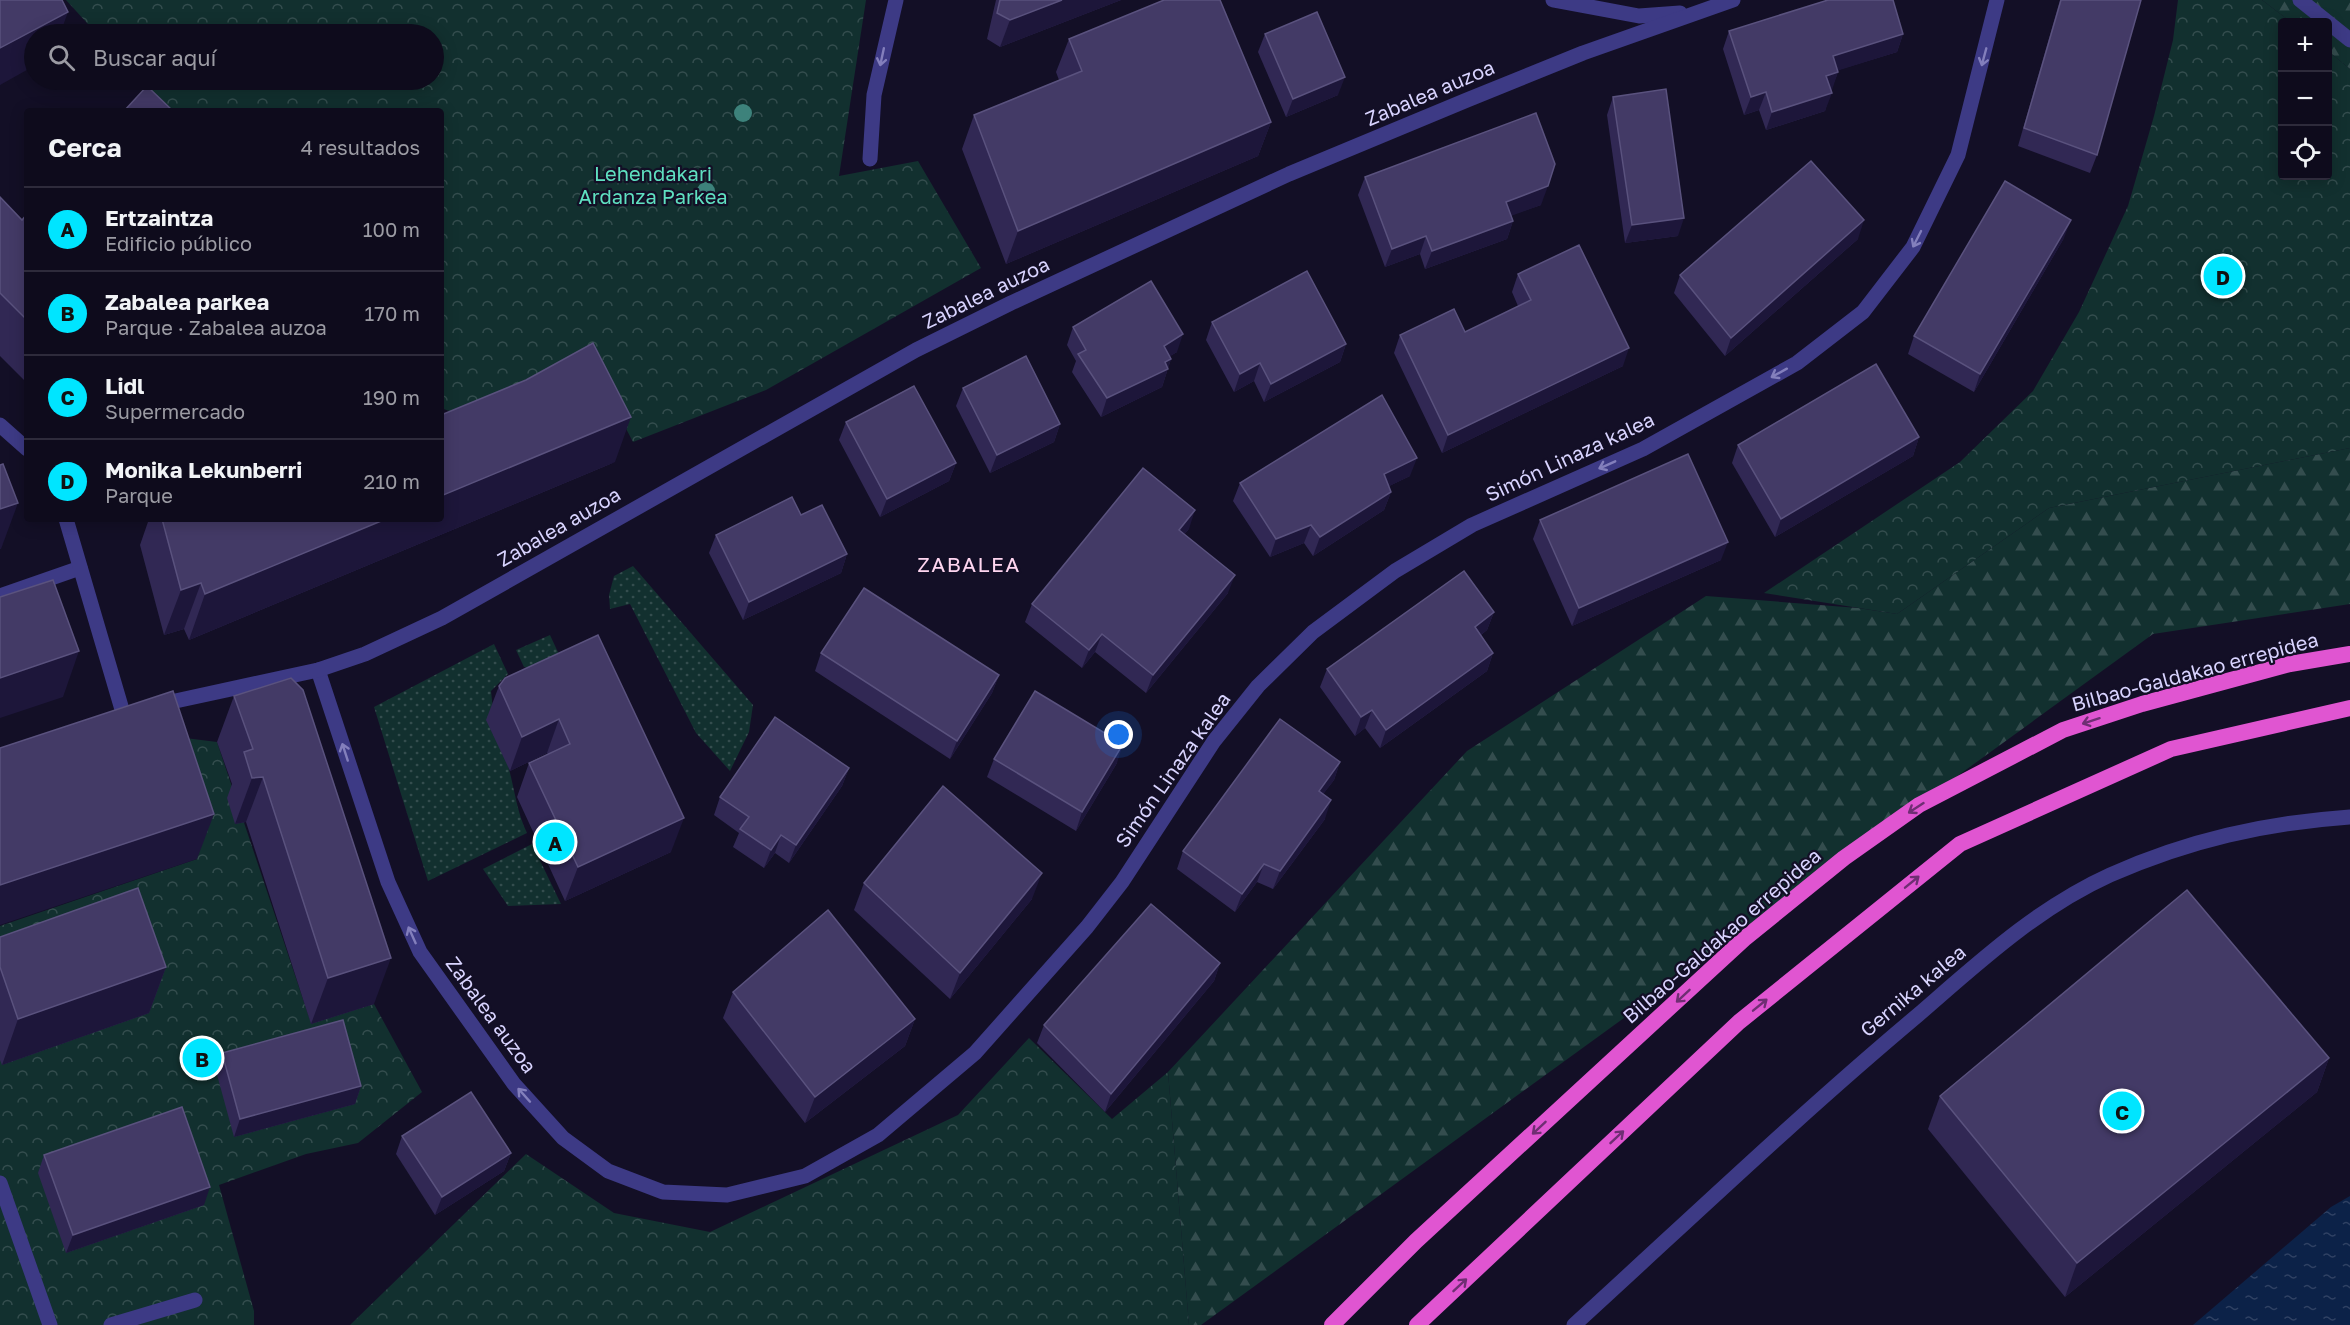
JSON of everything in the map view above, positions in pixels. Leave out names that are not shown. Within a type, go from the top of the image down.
[{"type":"highway","name":"Bilbao-Galdakao errepidea","points":[[1332,1325],[1416,1241],[1744,939],[1844,858],[1919,805],[2063,730],[2142,704],[2290,664],[2350,654]]},
{"type":"highway","points":[[1417,1325],[1739,1022],[1960,844],[2171,749],[2350,708]]},
{"type":"street","points":[[870,159],[874,95],[896,0]]},
{"type":"street","points":[[1552,0],[1639,16],[1701,11],[1733,0]]},
{"type":"street","name":"Simón Linaza kalea","points":[[563,1138],[608,1171],[663,1192],[727,1195],[805,1176],[878,1135],[975,1053],[1087,927],[1122,882],[1214,741],[1258,686],[1313,632],[1395,571],[1462,531],[1643,449],[1797,363],[1863,312],[1913,247],[1958,155],[1997,0]]},
{"type":"street","points":[[2301,0],[2350,40]]},
{"type":"street","name":"Zabalea auzoa","points":[[67,522],[128,712],[318,670],[365,654],[442,618],[916,350],[1011,303],[1300,170],[1582,53],[1701,11]]},
{"type":"street","points":[[1,427],[24,446]]},
{"type":"street","points":[[0,596],[80,568]]},
{"type":"street","name":"Zabalea auzoa","points":[[318,670],[388,882],[420,952],[514,1084],[563,1138]]},
{"type":"street","name":"Gernika kalea","points":[[1574,1325],[1845,1076],[2023,926],[2108,876],[2187,845],[2286,822],[2350,817]]},
{"type":"street","points":[[0,1183],[50,1325]]},
{"type":"street","points":[[111,1325],[195,1300]]},
{"type":"green space","name":"Lehendakari Ardanza Parkea","points":[[66,0],[866,0],[839,176],[918,161],[981,268],[766,390],[633,442],[591,361],[463,416],[444,409],[444,108],[167,108],[150,90],[444,90],[444,24],[88,24]]},
{"type":"green space","points":[[2178,0],[2262,0],[2286,18],[2278,18],[2278,180],[2332,180],[2332,54],[2350,69],[2350,448],[2049,508],[1897,614],[1764,593],[1960,462],[2033,391],[2079,312],[2128,206],[2173,40]]},
{"type":"green space","points":[[2262,0],[2350,0],[2350,69],[2332,54],[2332,18],[2286,18]]},
{"type":"green space","points":[[2350,448],[2350,604],[2153,634],[1201,1325],[1189,1325],[1168,1072],[1467,751],[1706,596],[1858,608],[1897,614],[2049,508]]},
{"type":"green space","points":[[633,566],[753,705],[749,732],[730,771],[696,733],[630,604],[610,609],[609,595],[614,576]]},
{"type":"green space","points":[[550,635],[569,676],[524,667],[516,650]]},
{"type":"green space","points":[[494,644],[508,674],[491,691],[494,711],[518,810],[527,833],[428,881],[374,707]]},
{"type":"green space","points":[[161,735],[217,742],[311,1023],[374,1004],[422,1092],[358,1143],[306,1154],[219,1185],[254,1311],[254,1325],[0,1325],[0,926],[197,859]]},
{"type":"green space","points":[[532,844],[561,904],[508,906],[483,869]]},
{"type":"green space","points":[[1029,1038],[1112,1119],[1168,1072],[1189,1325],[350,1325],[526,1154],[614,1213],[710,1232],[958,1115]]},
{"type":"water","points":[[2350,1196],[2350,1325],[2193,1325],[2331,1207]]},
{"type":"building","points":[[0,0],[62,0],[68,12],[45,24],[24,24],[24,35],[0,48]]},
{"type":"building","points":[[1000,0],[1062,0],[1010,20],[997,13]]},
{"type":"building","points":[[1164,0],[1220,0],[1271,122],[1018,231],[974,115],[1082,71],[1069,39]]},
{"type":"building","points":[[1828,0],[1893,0],[1903,34],[1833,56],[1838,72],[1826,76],[1832,93],[1772,112],[1766,92],[1751,97],[1729,31]]},
{"type":"building","points":[[2061,0],[2141,0],[2097,155],[2024,128]]},
{"type":"building","points":[[1317,12],[1345,77],[1293,99],[1265,34]]},
{"type":"building","points":[[1666,89],[1684,218],[1632,225],[1613,97]]},
{"type":"building","points":[[143,90],[151,90],[170,108],[127,108]]},
{"type":"building","points":[[1536,113],[1555,164],[1548,186],[1506,202],[1513,221],[1432,251],[1426,236],[1392,249],[1365,177]]},
{"type":"building","points":[[1811,161],[1864,220],[1731,338],[1680,275]]},
{"type":"building","points":[[2005,181],[2071,220],[1980,374],[1914,336]]},
{"type":"building","points":[[0,197],[22,220],[24,218],[24,317],[0,293]]},
{"type":"building","points":[[1579,245],[1629,348],[1448,435],[1400,335],[1454,309],[1465,332],[1531,300],[1518,274]]},
{"type":"building","points":[[1307,271],[1346,344],[1271,384],[1260,363],[1240,374],[1212,322]]},
{"type":"building","points":[[1151,281],[1183,334],[1164,346],[1171,359],[1165,362],[1168,369],[1107,398],[1078,354],[1086,350],[1073,327]]},
{"type":"building","points":[[593,343],[631,417],[444,495],[444,414],[526,380]]},
{"type":"building","points":[[1026,356],[1060,424],[997,455],[963,388]]},
{"type":"building","points":[[1876,364],[1919,437],[1781,519],[1738,445]]},
{"type":"building","points":[[914,386],[956,463],[887,499],[846,422]]},
{"type":"building","points":[[1382,395],[1417,458],[1384,474],[1391,492],[1320,537],[1311,525],[1276,539],[1240,483]]},
{"type":"building","points":[[1688,454],[1728,542],[1579,608],[1540,520]]},
{"type":"building","points":[[3,464],[18,503],[0,509],[0,465]]},
{"type":"building","points":[[1143,468],[1195,510],[1179,530],[1235,575],[1153,675],[1102,634],[1089,650],[1032,604]]},
{"type":"building","points":[[792,497],[801,515],[822,505],[847,554],[749,602],[716,535]]},
{"type":"building","points":[[163,522],[379,522],[205,594],[201,583],[181,590]]},
{"type":"building","points":[[1464,571],[1494,612],[1475,627],[1493,653],[1386,730],[1372,710],[1361,717],[1327,669]]},
{"type":"building","points":[[53,580],[79,651],[0,678],[0,597]]},
{"type":"building","points":[[864,588],[999,675],[957,741],[821,653]]},
{"type":"building","points":[[598,635],[684,818],[578,867],[529,763],[570,744],[559,719],[522,737],[499,686],[505,678]]},
{"type":"building","points":[[291,678],[303,690],[391,958],[328,978],[263,777],[252,778],[244,752],[253,749],[234,696]]},
{"type":"building","points":[[173,691],[214,814],[0,885],[0,748]]},
{"type":"building","points":[[1035,691],[1123,744],[1082,812],[994,759]]},
{"type":"building","points":[[775,717],[849,768],[796,845],[781,835],[771,850],[740,829],[749,817],[720,797]]},
{"type":"building","points":[[1280,719],[1340,762],[1319,791],[1331,800],[1280,871],[1264,864],[1242,894],[1183,851]]},
{"type":"building","points":[[943,786],[1042,873],[960,973],[864,883]]},
{"type":"building","points":[[138,888],[166,967],[18,1019],[0,967],[0,937]]},
{"type":"building","points":[[2187,890],[2329,1058],[2077,1263],[1940,1096]]},
{"type":"building","points":[[1151,904],[1220,963],[1111,1094],[1044,1025]]},
{"type":"building","points":[[828,910],[915,1019],[815,1097],[733,992]]},
{"type":"building","points":[[343,1020],[361,1086],[240,1119],[222,1053]]},
{"type":"building","points":[[471,1092],[511,1153],[442,1197],[402,1136]]},
{"type":"building","points":[[182,1107],[210,1187],[73,1235],[44,1155]]},
{"type":"place","name":"Monika Lekunberri","points":[[2223,276]]},
{"type":"place","name":"Ertzaintza","points":[[555,842]]},
{"type":"place","name":"Zabalea parkea","points":[[202,1058]]},
{"type":"place","name":"Lidl","points":[[2122,1111]]},
{"type":"district","name":"ZABALEA","points":[[969,565]]}]
